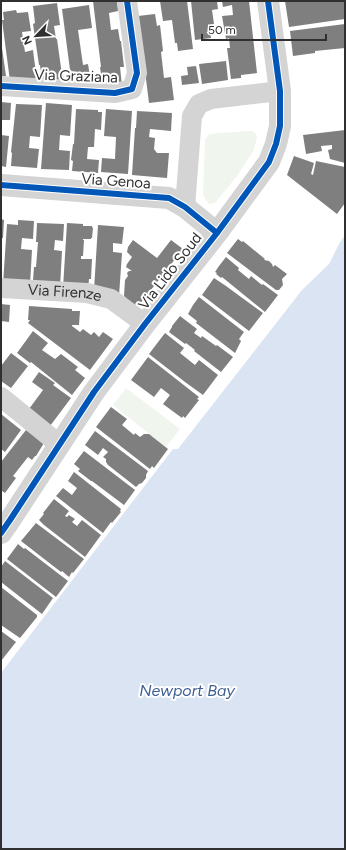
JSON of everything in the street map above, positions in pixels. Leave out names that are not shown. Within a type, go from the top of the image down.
[{"type":"street","name":"Via Graziana","points":[[1,86],[115,93],[132,89],[136,73],[127,1]]},
{"type":"street","name":"Via Lido Soud","points":[[4,522],[60,445],[94,392],[269,162],[276,144],[280,126],[280,91],[268,1]]},
{"type":"street","points":[[185,207],[192,116],[198,104],[211,99],[280,91]]},
{"type":"street","name":"Via Genoa","points":[[1,185],[169,198],[185,207],[217,232]]},
{"type":"street","name":"Via Firenze","points":[[1,288],[87,293],[111,299],[145,324]]},
{"type":"street","points":[[1,397],[60,445]]},
{"type":"shaded area","points":[[253,131],[257,136],[254,150],[237,176],[215,203],[209,204],[203,195],[205,140],[209,134]]},
{"type":"shaded area","points":[[126,388],[180,429],[166,447],[113,405]]},
{"type":"water","name":"Newport Bay","points":[[345,235],[345,849],[1,849],[1,673],[173,449],[178,449],[302,290],[329,264]]},
{"type":"building","points":[[93,1],[117,1],[118,11],[109,13],[111,30],[118,29],[121,41],[124,67],[120,67],[122,86],[103,88]]},
{"type":"building","points":[[160,1],[187,1],[193,49],[178,51],[177,43],[175,43],[172,20],[163,21]]},
{"type":"building","points":[[191,1],[217,1],[218,9],[212,10],[214,24],[209,25],[211,38],[195,40]]},
{"type":"building","points":[[222,1],[249,1],[257,73],[241,75],[241,78],[231,79],[227,48],[230,48],[229,38],[226,39],[222,16],[233,15],[232,5],[223,7]]},
{"type":"building","points":[[285,1],[345,1],[345,19],[289,27]]},
{"type":"building","points":[[57,3],[60,25],[54,26],[62,75],[64,79],[42,81],[33,24],[35,23],[33,6]]},
{"type":"building","points":[[89,5],[92,28],[78,30],[83,65],[88,64],[91,83],[72,85],[62,9]]},
{"type":"building","points":[[16,10],[17,13],[28,12],[31,31],[22,32],[25,52],[33,50],[37,81],[10,81],[2,20],[4,20],[3,12]]},
{"type":"building","points":[[155,14],[157,26],[160,25],[164,78],[171,77],[174,100],[149,103],[138,16]]},
{"type":"building","points":[[345,24],[345,48],[315,51],[315,53],[293,56],[290,31]]},
{"type":"building","points":[[1,48],[6,76],[1,77]]},
{"type":"building","points":[[226,61],[228,80],[202,84],[199,64]]},
{"type":"building","points":[[196,66],[199,83],[182,85],[181,76],[188,75],[187,67]]},
{"type":"building","points":[[1,102],[11,103],[10,120],[1,120]]},
{"type":"building","points":[[46,103],[72,105],[70,136],[60,135],[59,150],[70,151],[69,170],[41,169]]},
{"type":"building","points":[[16,104],[42,105],[40,137],[30,136],[29,148],[39,149],[37,168],[11,166]]},
{"type":"building","points":[[76,109],[98,110],[98,112],[102,112],[101,130],[95,129],[94,147],[88,147],[87,159],[99,160],[98,173],[72,171],[73,161],[71,160],[74,144]]},
{"type":"building","points":[[106,109],[132,111],[128,174],[101,172],[102,158],[115,159],[116,137],[104,136]]},
{"type":"building","points":[[137,111],[172,113],[171,131],[150,129],[149,137],[155,138],[154,149],[157,153],[169,153],[167,178],[132,175]]},
{"type":"building","points":[[345,130],[345,163],[330,159],[328,150],[332,149],[332,145],[321,146],[322,151],[306,154],[303,135]]},
{"type":"building","points":[[1,135],[9,136],[6,167],[1,166]]},
{"type":"building","points":[[294,156],[314,163],[311,174],[313,175],[316,161],[345,167],[345,203],[337,214],[287,175]]},
{"type":"building","points":[[1,219],[4,220],[3,238],[1,238]]},
{"type":"building","points":[[18,220],[34,221],[33,239],[22,238],[21,249],[32,250],[30,285],[3,284],[7,224],[18,225]]},
{"type":"building","points":[[37,223],[64,224],[63,241],[55,240],[54,250],[62,251],[60,288],[33,280],[34,267],[36,267],[38,242],[36,242]]},
{"type":"building","points":[[67,223],[83,224],[83,226],[92,226],[93,228],[92,238],[83,239],[83,256],[81,256],[81,259],[92,259],[91,279],[89,279],[88,290],[63,288]]},
{"type":"building","points":[[98,225],[124,227],[122,244],[113,243],[113,252],[122,253],[119,296],[94,290]]},
{"type":"building","points":[[238,239],[242,242],[243,241],[265,259],[264,260],[269,261],[273,267],[275,265],[287,274],[282,279],[283,285],[279,290],[276,290],[227,253]]},
{"type":"building","points":[[133,240],[157,258],[171,240],[183,249],[136,309],[124,296],[125,280],[128,276],[127,273],[132,271],[126,267],[132,257],[127,252],[128,247]]},
{"type":"building","points":[[226,257],[249,279],[251,276],[278,295],[265,312],[222,277],[221,278],[216,274],[217,273],[215,272]]},
{"type":"building","points":[[214,278],[263,313],[249,331],[202,295]]},
{"type":"building","points":[[199,297],[244,332],[239,339],[241,341],[235,353],[196,323],[197,321],[188,314]]},
{"type":"building","points":[[1,304],[10,305],[9,322],[1,321]]},
{"type":"building","points":[[29,306],[72,309],[72,311],[80,311],[79,325],[72,326],[80,332],[83,329],[91,335],[94,332],[99,337],[103,332],[113,339],[90,370],[28,323],[30,320],[28,320]]},
{"type":"building","points":[[180,316],[197,329],[194,333],[201,338],[202,336],[216,346],[217,345],[233,357],[221,372],[186,343],[185,344],[169,332]]},
{"type":"building","points":[[33,331],[48,343],[42,350],[55,359],[61,354],[78,367],[75,370],[85,378],[72,395],[31,362],[30,363],[17,353]]},
{"type":"building","points":[[165,333],[184,348],[180,353],[195,365],[199,360],[218,375],[203,395],[149,354]]},
{"type":"building","points":[[11,353],[28,366],[11,388],[1,381],[1,366]]},
{"type":"building","points":[[148,357],[199,397],[197,399],[199,400],[185,418],[183,416],[182,418],[163,404],[170,395],[161,388],[154,397],[131,380]]},
{"type":"building","points":[[39,372],[55,383],[53,385],[71,398],[50,426],[29,409],[43,390],[32,382]]},
{"type":"building","points":[[111,407],[127,419],[122,425],[134,435],[135,433],[140,437],[144,434],[149,434],[168,449],[154,468],[152,466],[150,469],[96,427]]},
{"type":"building","points":[[1,414],[21,430],[5,452],[1,449]]},
{"type":"building","points":[[26,430],[44,443],[36,456],[32,460],[28,457],[13,476],[16,478],[5,493],[2,491],[1,493],[1,462]]},
{"type":"building","points":[[95,431],[148,471],[146,478],[142,483],[136,487],[108,465],[106,459],[103,457],[108,452],[103,448],[98,455],[85,445]]},
{"type":"building","points":[[84,451],[135,490],[124,505],[78,471],[80,469],[74,464]]},
{"type":"building","points":[[74,472],[121,509],[121,512],[103,533],[56,496],[63,488],[72,495],[77,488],[68,481]]},
{"type":"building","points":[[54,499],[69,511],[65,516],[67,517],[69,515],[75,519],[72,522],[77,526],[82,520],[101,535],[85,557],[39,520]]},
{"type":"building","points":[[36,523],[84,559],[69,577],[21,541]]},
{"type":"building","points":[[18,544],[68,581],[56,597],[7,559]]},
{"type":"building","points":[[5,561],[53,598],[42,614],[1,582],[1,567]]},
{"type":"building","points":[[1,587],[37,615],[20,638],[1,625]]},
{"type":"building","points":[[1,631],[16,642],[1,661]]},
{"type":"cycle path","points":[[1,86],[115,93],[132,89],[137,73],[127,1]]},
{"type":"cycle path","points":[[1,533],[94,392],[145,324],[217,233],[269,162],[276,144],[280,126],[280,91],[268,1]]},
{"type":"cycle path","points":[[1,185],[169,198],[185,207],[217,233]]}]
